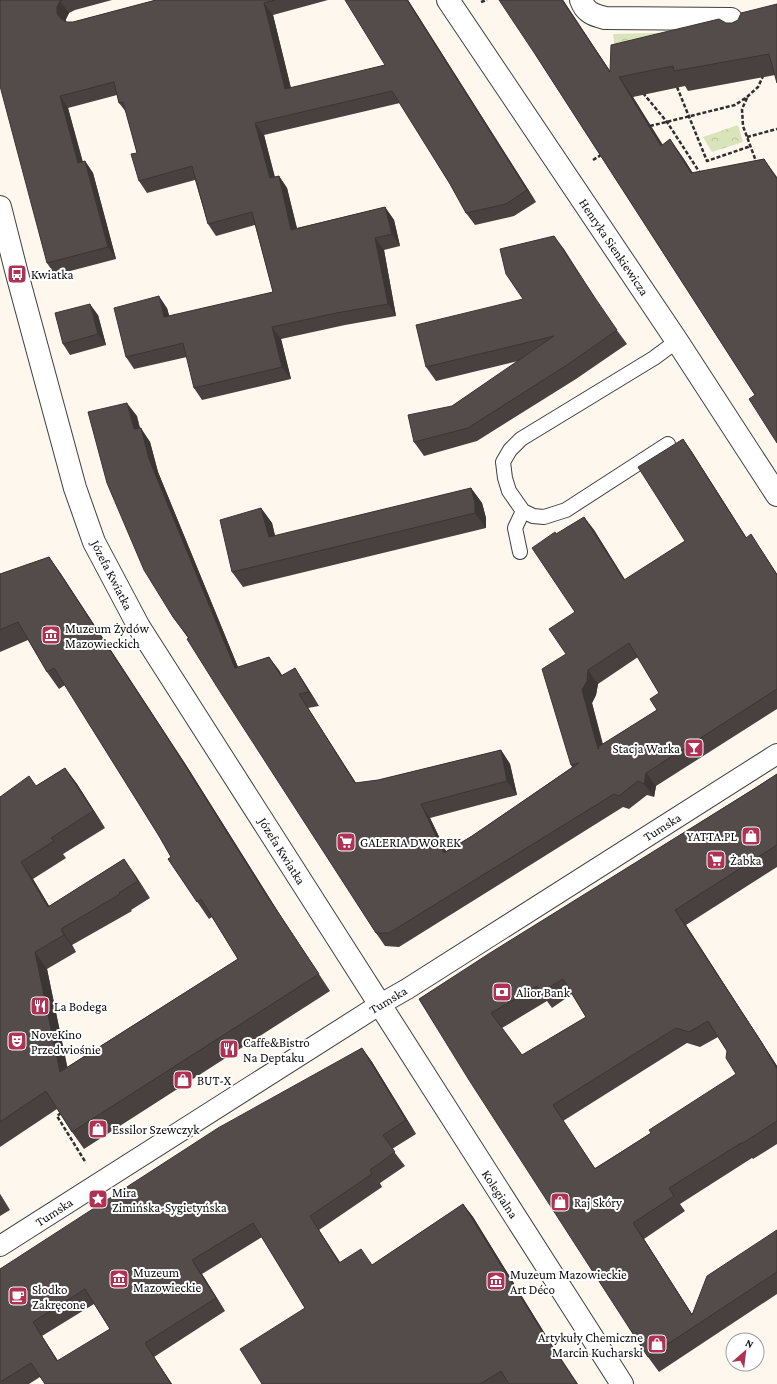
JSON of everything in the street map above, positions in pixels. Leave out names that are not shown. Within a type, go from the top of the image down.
[{"type":"street","name":"Henryka Sienkiewicza","points":[[448,0],[677,341],[777,495]]},
{"type":"street","points":[[580,0],[583,7],[588,11],[594,15],[605,18],[731,19],[743,31]]},
{"type":"street","name":"Józefa Kwiatka","points":[[0,207],[75,488],[94,542],[139,627],[379,1005]]},
{"type":"street","name":"Tumska","points":[[0,1246],[777,754]]},
{"type":"street","name":"Kolegialna","points":[[379,1005],[622,1384]]},
{"type":"lane","points":[[668,444],[566,510],[544,517],[534,516],[523,511],[509,491],[504,478],[503,462],[510,450],[521,439],[654,358],[677,341]]},
{"type":"lane","points":[[520,552],[515,528],[523,511]]},
{"type":"path","points":[[650,126],[734,105],[747,97],[758,87],[765,72]]},
{"type":"path","points":[[677,87],[707,161],[751,146]]},
{"type":"path","points":[[639,88],[667,122],[701,174]]},
{"type":"path","points":[[747,97],[742,109],[743,126],[758,166]]},
{"type":"path","points":[[747,137],[777,129]]},
{"type":"path","points":[[594,160],[601,155]]},
{"type":"path","points":[[61,1113],[57,1116],[99,1183]]},
{"type":"green space","points":[[699,32],[617,62],[613,34]]},
{"type":"green space","points":[[738,125],[743,142],[712,152],[703,137]]},
{"type":"building","points":[[0,0],[63,0],[60,1],[57,7],[57,13],[61,19],[67,22],[73,22],[156,0],[275,0],[264,3],[285,89],[385,65],[345,0],[407,0],[527,190],[506,204],[466,213],[450,184],[392,91],[255,123],[270,178],[279,176],[291,230],[385,207],[392,234],[375,238],[388,304],[336,313],[272,327],[282,367],[194,388],[183,343],[126,357],[114,308],[159,296],[164,317],[273,292],[252,212],[208,224],[192,166],[139,181],[131,154],[137,153],[123,102],[119,103],[114,82],[60,96],[78,163],[85,161],[108,247],[47,263],[0,86]]},
{"type":"building","points":[[499,0],[562,0],[610,72],[611,45],[719,19],[726,23],[732,23],[738,20],[741,13],[777,4],[777,83],[769,54],[674,71],[673,66],[619,77],[661,146],[670,139],[691,173],[764,159],[777,179],[777,443],[749,399],[755,395]]},
{"type":"building","points":[[554,236],[617,330],[567,365],[468,428],[414,442],[408,415],[452,406],[554,336],[426,367],[416,325],[523,299],[506,274],[500,249]]},
{"type":"building","points":[[90,304],[98,334],[63,344],[55,313]]},
{"type":"building","points":[[127,403],[134,429],[141,428],[149,459],[235,668],[269,657],[281,676],[295,668],[309,692],[299,694],[355,783],[378,780],[501,750],[507,781],[421,804],[444,853],[472,836],[579,763],[571,765],[542,669],[566,654],[549,629],[575,612],[532,548],[555,532],[556,534],[584,517],[624,580],[685,541],[638,467],[683,439],[746,538],[751,534],[777,575],[777,689],[646,773],[644,784],[638,781],[619,796],[614,794],[389,933],[376,933],[219,690],[187,639],[189,638],[173,617],[144,570],[107,483],[88,412]],"holes":[[[629,643],[659,693],[650,699],[657,710],[598,747],[598,749],[582,690],[587,681],[588,670]]]},
{"type":"building","points":[[471,488],[475,503],[475,513],[232,572],[220,520],[261,508],[269,537]]},
{"type":"building","points":[[49,557],[174,748],[265,893],[319,974],[72,1132],[46,1091],[0,1122],[0,797],[29,776],[36,786],[65,768],[93,811],[51,838],[54,841],[21,862],[48,907],[124,859],[138,881],[119,893],[120,894],[61,929],[64,935],[35,952],[60,1072],[238,959],[201,899],[197,902],[168,859],[171,857],[159,836],[54,668],[47,672],[18,622],[0,630],[0,574]]},
{"type":"building","points":[[777,774],[777,845],[675,910],[762,1043],[777,1069],[777,1121],[669,1188],[674,1196],[633,1223],[692,1315],[707,1276],[777,1230],[777,1272],[648,1357],[469,1080],[419,999],[490,953]],"holes":[[[563,979],[586,1017],[522,1055],[491,1013],[537,986],[541,992]],[[708,1021],[727,1051],[726,1058],[736,1074],[649,1130],[651,1133],[595,1169],[553,1105],[676,1028],[689,1032]]]},
{"type":"building","points":[[362,1048],[406,1120],[383,1135],[395,1152],[370,1170],[372,1174],[310,1216],[339,1263],[361,1249],[372,1265],[463,1204],[540,1328],[577,1384],[509,1384],[501,1371],[480,1384],[262,1384],[240,1349],[305,1308],[253,1223],[192,1260],[216,1298],[145,1343],[171,1384],[45,1384],[31,1363],[0,1382],[0,1269],[218,1128]],"holes":[[[85,1289],[110,1329],[57,1361],[33,1322]]]},
{"type":"place","name":"Kwiatka","points":[[17,274]]},
{"type":"place","name":"Muzeum Żydów Mazowieckich","points":[[51,635]]},
{"type":"place","name":"Stacja Warka","points":[[694,748]]},
{"type":"place","name":"YATTA.PL","points":[[751,836]]},
{"type":"place","name":"GALERIA DWOREK","points":[[346,842]]},
{"type":"place","name":"Żabka","points":[[716,860]]},
{"type":"place","name":"Alior Bank","points":[[502,992]]},
{"type":"place","name":"La Bodega","points":[[40,1006]]},
{"type":"place","name":"NoveKino Przedwiośnie","points":[[17,1041]]},
{"type":"place","name":"Caffe&Bistro Na Deptaku","points":[[229,1049]]},
{"type":"place","name":"BUT-X","points":[[183,1080]]},
{"type":"place","name":"Essilor Szewczyk","points":[[98,1129]]},
{"type":"place","name":"Mira Zimińska-Sygietyńska","points":[[98,1199]]},
{"type":"place","name":"Raj Skóry","points":[[560,1202]]},
{"type":"place","name":"Muzeum Mazowieckie","points":[[119,1279]]},
{"type":"place","name":"Muzeum Mazowieckie Art Déco","points":[[496,1281]]},
{"type":"place","name":"Słodko Zakręcone","points":[[18,1296]]},
{"type":"place","name":"Artykuły Chemiczne Marcin Kucharski","points":[[657,1344]]}]
